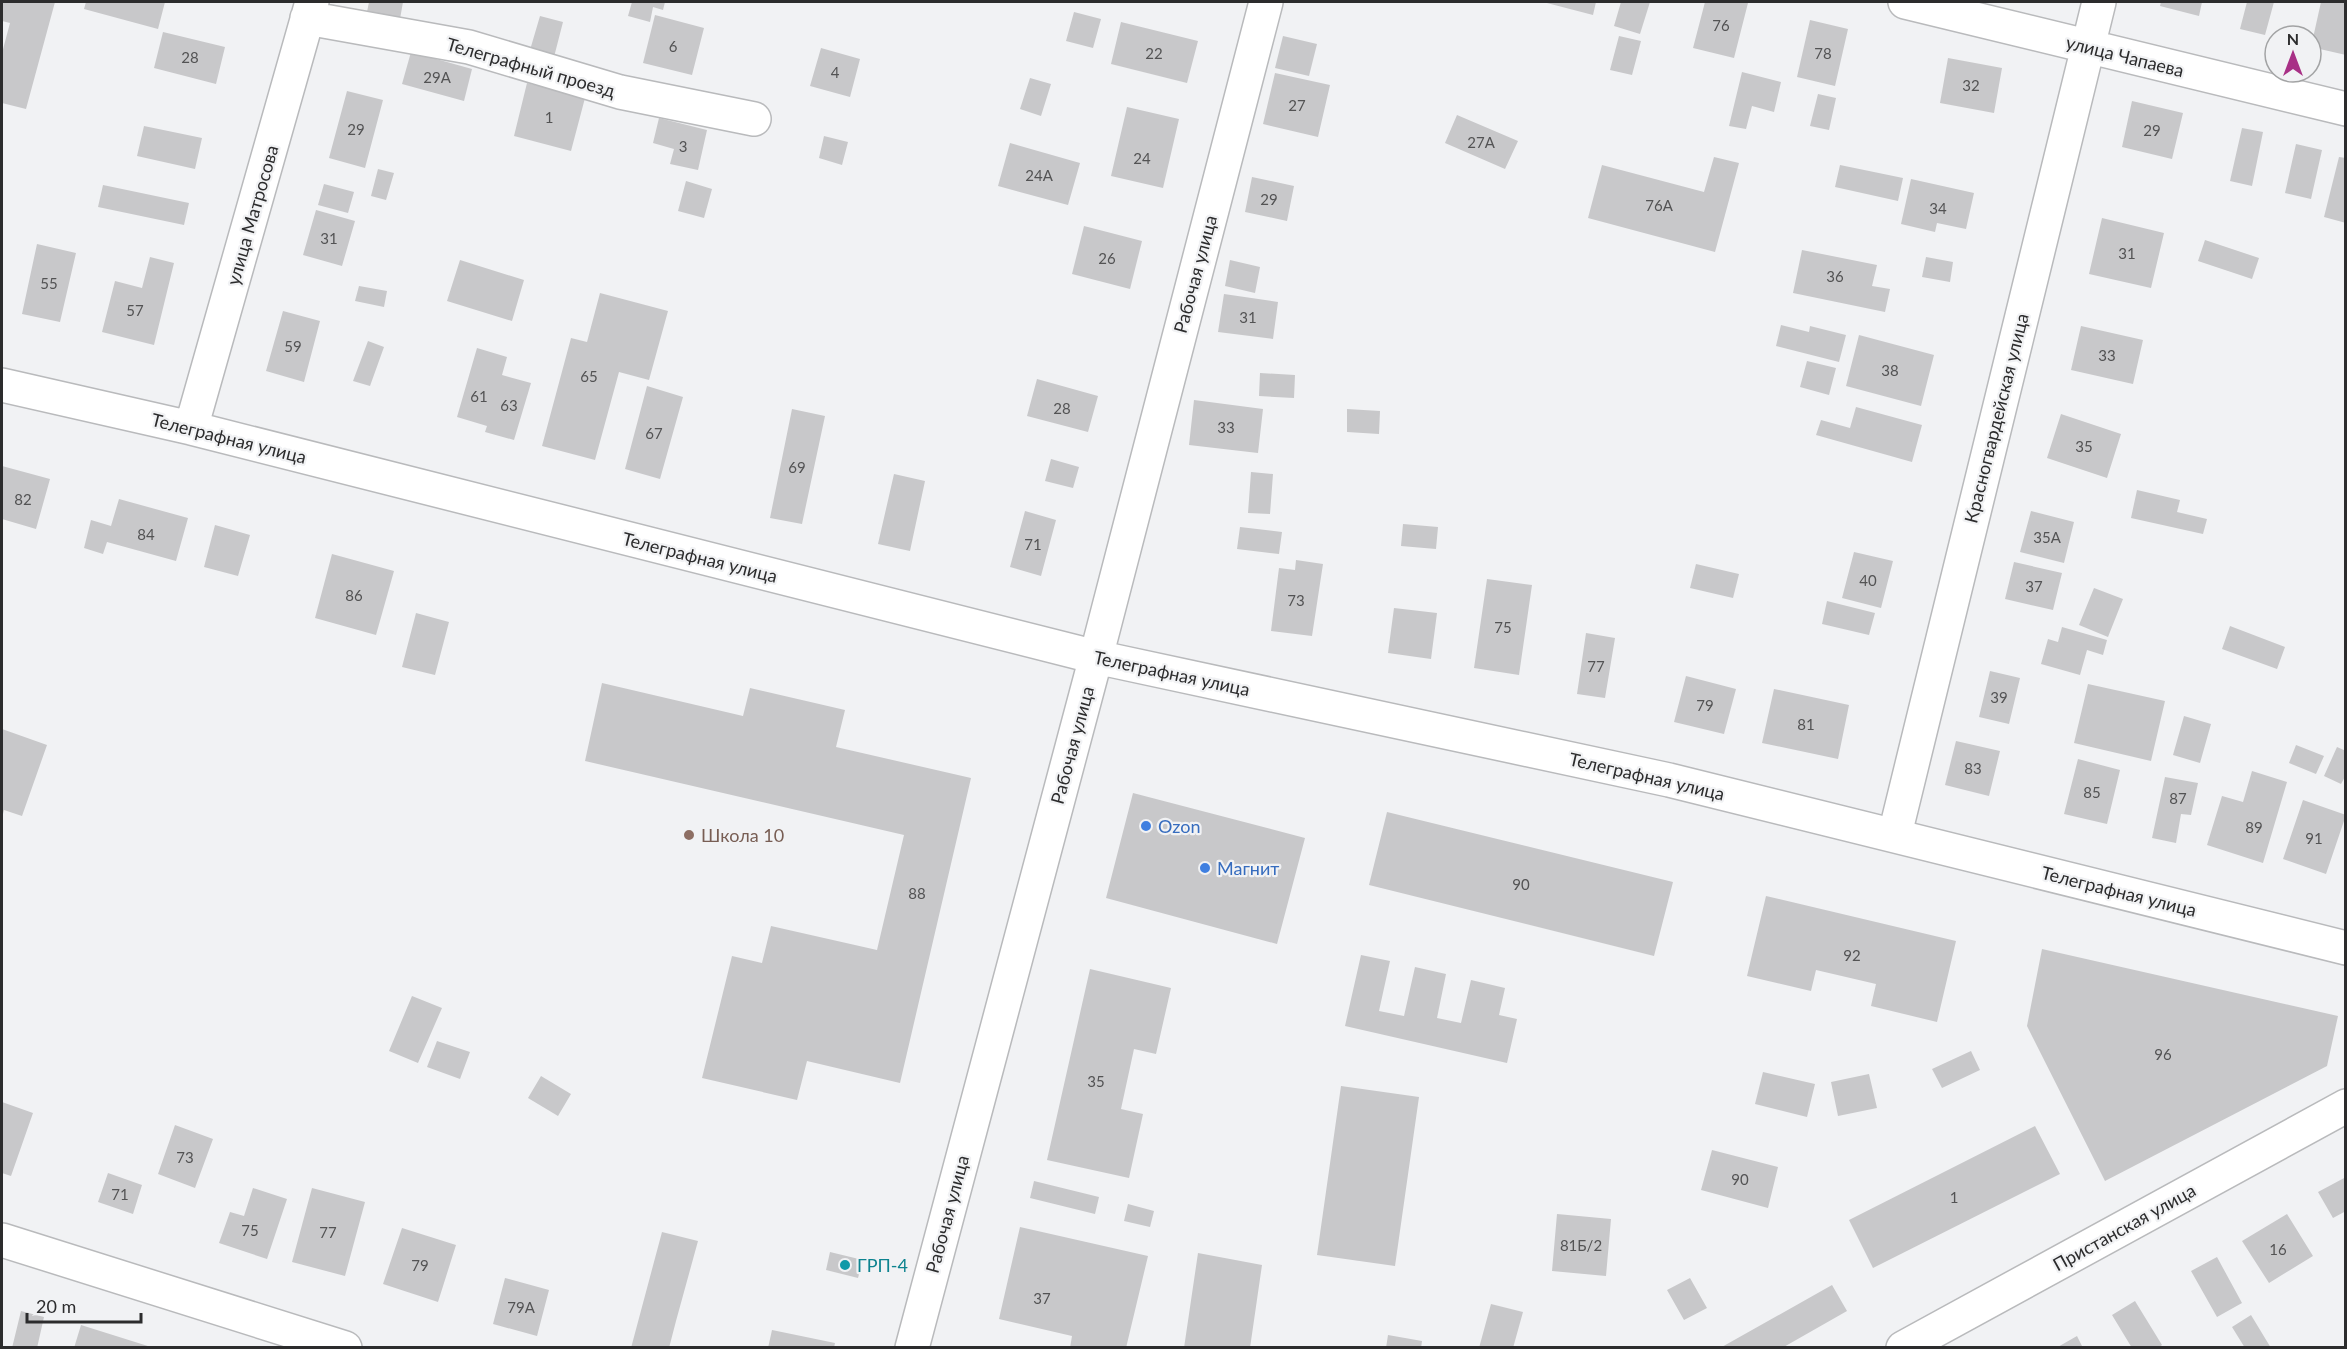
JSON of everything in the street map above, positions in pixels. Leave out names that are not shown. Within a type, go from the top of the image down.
[{"type":"street","name":"Рабочая улица","points":[[912,1347],[1266,2]]},
{"type":"street","name":"улица Чапаева","points":[[1905,2],[2346,109]]},
{"type":"street","name":"Красногвардейская улица","points":[[1894,834],[2099,2]]},
{"type":"street","name":"Телеграфный проезд","points":[[309,10],[469,47],[620,93],[754,119]]},
{"type":"street","name":"улица Матросова","points":[[191,428],[309,10]]},
{"type":"street","name":"Телеграфная улица","points":[[2,385],[191,428],[1095,657],[1669,780],[2346,948]]},
{"type":"street","name":"Пристанская улица","points":[[1904,1347],[2346,1106]]},
{"type":"street","points":[[2,1240],[345,1347]]},
{"type":"building","points":[[2,2],[55,2],[26,109],[2,103],[2,53],[10,23],[2,21]]},
{"type":"building","points":[[86,2],[165,2],[158,29],[84,9]]},
{"type":"building","points":[[369,2],[403,2],[400,19],[367,12]]},
{"type":"building","points":[[632,2],[665,2],[663,10],[653,7],[650,22],[628,16]]},
{"type":"building","points":[[1543,2],[1596,2],[1593,15]]},
{"type":"building","points":[[1621,2],[1650,2],[1640,34],[1614,26]]},
{"type":"building","points":[[1705,2],[1748,3],[1734,58],[1693,48]]},
{"type":"building","points":[[2161,2],[2202,2],[2199,16],[2160,6]]},
{"type":"building","points":[[2247,2],[2274,2],[2268,24],[2263,24],[2263,35],[2240,29]]},
{"type":"building","points":[[2321,2],[2346,2],[2346,55],[2323,50],[2323,24],[2316,24]]},
{"type":"building","points":[[1074,12],[1101,19],[1093,48],[1066,41]]},
{"type":"building","points":[[655,15],[704,28],[692,75],[643,63]]},
{"type":"building","points":[[540,16],[563,22],[554,57],[530,50]]},
{"type":"building","points":[[1810,20],[1848,29],[1835,86],[1797,77]]},
{"type":"building","points":[[1121,22],[1198,41],[1187,83],[1111,64]]},
{"type":"building","points":[[163,32],[225,47],[216,84],[154,68]]},
{"type":"building","points":[[1283,36],[1317,44],[1309,76],[1275,68]]},
{"type":"building","points":[[1619,36],[1641,41],[1632,75],[1610,70]]},
{"type":"building","points":[[821,48],[860,59],[850,97],[810,86]]},
{"type":"building","points":[[411,52],[472,69],[464,101],[402,84]]},
{"type":"building","points":[[1948,58],[2002,68],[1994,113],[1940,103]]},
{"type":"building","points":[[1742,72],[1781,82],[1774,112],[1752,106],[1746,129],[1729,126]]},
{"type":"building","points":[[1275,73],[1330,85],[1318,137],[1263,124]]},
{"type":"building","points":[[1030,78],[1051,84],[1041,116],[1020,109]]},
{"type":"building","points":[[527,83],[585,98],[571,151],[514,136]]},
{"type":"building","points":[[347,91],[383,100],[365,168],[329,158]]},
{"type":"building","points":[[1818,94],[1836,98],[1829,130],[1810,126]]},
{"type":"building","points":[[2132,101],[2183,113],[2172,159],[2122,147]]},
{"type":"building","points":[[1127,107],[1179,119],[1163,188],[1111,176]]},
{"type":"building","points":[[1457,115],[1518,141],[1505,169],[1445,143]]},
{"type":"building","points":[[659,118],[707,130],[698,170],[670,164],[674,149],[653,143]]},
{"type":"building","points":[[144,126],[202,138],[195,169],[137,156]]},
{"type":"building","points":[[2242,128],[2263,132],[2252,186],[2230,181]]},
{"type":"building","points":[[824,136],[848,142],[842,165],[819,158]]},
{"type":"building","points":[[1010,143],[1080,163],[1068,205],[998,186]]},
{"type":"building","points":[[2296,144],[2322,150],[2311,199],[2285,193]]},
{"type":"building","points":[[1714,157],[1739,163],[1715,252],[1588,218],[1602,165],[1704,192]]},
{"type":"building","points":[[2339,157],[2346,158],[2346,223],[2324,217]]},
{"type":"building","points":[[1840,165],[1903,178],[1898,201],[1835,187]]},
{"type":"building","points":[[378,169],[394,173],[386,200],[371,196]]},
{"type":"building","points":[[1252,177],[1294,186],[1287,221],[1245,212]]},
{"type":"building","points":[[1911,179],[1974,193],[1966,229],[1937,223],[1935,232],[1901,224]]},
{"type":"building","points":[[686,181],[712,189],[704,218],[678,211]]},
{"type":"building","points":[[324,184],[354,192],[348,213],[318,205]]},
{"type":"building","points":[[103,185],[189,203],[184,225],[98,207]]},
{"type":"building","points":[[316,210],[355,221],[342,266],[303,255]]},
{"type":"building","points":[[2102,218],[2164,233],[2151,288],[2089,274]]},
{"type":"building","points":[[1084,226],[1142,241],[1130,289],[1072,274]]},
{"type":"building","points":[[2205,240],[2259,258],[2252,279],[2198,261]]},
{"type":"building","points":[[37,244],[76,253],[60,322],[22,314]]},
{"type":"building","points":[[1802,250],[1877,265],[1872,286],[1890,289],[1885,312],[1793,293]]},
{"type":"building","points":[[150,257],[174,263],[154,345],[102,332],[115,281],[142,288]]},
{"type":"building","points":[[1926,257],[1953,262],[1950,282],[1922,277]]},
{"type":"building","points":[[460,260],[524,280],[512,321],[447,301]]},
{"type":"building","points":[[1230,260],[1260,267],[1255,293],[1225,286]]},
{"type":"building","points":[[359,286],[387,291],[384,307],[355,301]]},
{"type":"building","points":[[600,293],[668,311],[649,380],[619,372],[595,460],[542,446],[571,338],[587,342]]},
{"type":"building","points":[[1224,294],[1278,302],[1273,339],[1218,332]]},
{"type":"building","points":[[283,311],[320,321],[304,382],[266,371]]},
{"type":"building","points":[[1781,325],[1809,332],[1810,326],[1846,335],[1839,362],[1776,346]]},
{"type":"building","points":[[2081,326],[2143,340],[2133,384],[2071,370]]},
{"type":"building","points":[[1859,335],[1934,355],[1921,406],[1846,386]]},
{"type":"building","points":[[368,341],[384,347],[370,386],[353,381]]},
{"type":"building","points":[[477,348],[507,357],[502,375],[531,383],[514,440],[485,432],[487,426],[457,417]]},
{"type":"building","points":[[1807,361],[1836,368],[1829,395],[1800,387]]},
{"type":"building","points":[[1260,373],[1295,375],[1294,398],[1259,396]]},
{"type":"building","points":[[1037,379],[1098,396],[1088,432],[1027,416]]},
{"type":"building","points":[[647,386],[683,397],[660,479],[625,469]]},
{"type":"building","points":[[1194,400],[1263,409],[1258,453],[1189,445]]},
{"type":"building","points":[[1856,407],[1922,425],[1912,462],[1816,435],[1821,420],[1850,428]]},
{"type":"building","points":[[792,409],[825,416],[802,524],[770,518]]},
{"type":"building","points":[[1347,409],[1380,411],[1379,434],[1347,432]]},
{"type":"building","points":[[2061,414],[2121,434],[2107,478],[2047,458]]},
{"type":"building","points":[[1051,459],[1079,467],[1073,488],[1045,481]]},
{"type":"building","points":[[2,466],[50,479],[36,529],[2,519]]},
{"type":"building","points":[[1251,472],[1273,474],[1270,514],[1248,513]]},
{"type":"building","points":[[894,474],[925,481],[910,551],[878,544]]},
{"type":"building","points":[[2137,490],[2180,500],[2177,512],[2207,519],[2203,534],[2131,518]]},
{"type":"building","points":[[119,499],[188,518],[176,561],[107,542],[103,554],[84,548],[91,520],[111,526]]},
{"type":"building","points":[[1025,511],[1056,520],[1041,576],[1010,567]]},
{"type":"building","points":[[2031,511],[2074,522],[2064,563],[2020,552]]},
{"type":"building","points":[[1403,524],[1438,527],[1436,549],[1401,546]]},
{"type":"building","points":[[215,525],[250,535],[238,576],[204,567]]},
{"type":"building","points":[[1240,527],[1282,532],[1279,554],[1237,549]]},
{"type":"building","points":[[1854,552],[1893,561],[1881,608],[1842,598]]},
{"type":"building","points":[[332,554],[394,571],[376,635],[315,618]]},
{"type":"building","points":[[1296,560],[1323,564],[1312,636],[1271,631],[1279,568],[1295,570]]},
{"type":"building","points":[[2014,562],[2062,573],[2053,610],[2005,599]]},
{"type":"building","points":[[1696,564],[1739,574],[1733,598],[1690,588]]},
{"type":"building","points":[[1487,579],[1532,585],[1519,675],[1474,668]]},
{"type":"building","points":[[2094,588],[2123,599],[2108,637],[2079,625]]},
{"type":"building","points":[[1827,601],[1875,613],[1869,635],[1822,624]]},
{"type":"building","points":[[1394,608],[1437,613],[1431,659],[1388,653]]},
{"type":"building","points":[[416,613],[449,622],[435,675],[402,667]]},
{"type":"building","points":[[2230,626],[2285,647],[2277,669],[2222,649]]},
{"type":"building","points":[[2062,627],[2107,640],[2103,655],[2087,650],[2080,675],[2041,664],[2048,639],[2058,642]]},
{"type":"building","points":[[1586,633],[1615,638],[1605,698],[1577,694]]},
{"type":"building","points":[[1990,671],[2020,678],[2009,724],[1979,717]]},
{"type":"building","points":[[1686,676],[1736,689],[1724,734],[1674,722]]},
{"type":"building","points":[[602,683],[743,716],[750,688],[845,710],[836,747],[971,778],[900,1083],[807,1061],[797,1100],[702,1078],[732,956],[762,963],[771,926],[877,950],[904,835],[585,761]]},
{"type":"building","points":[[2088,684],[2165,701],[2151,761],[2074,743]]},
{"type":"building","points":[[1774,689],[1849,705],[1838,759],[1762,743]]},
{"type":"building","points":[[2184,716],[2211,724],[2200,763],[2173,755]]},
{"type":"building","points":[[2,729],[47,745],[22,816],[4,810],[2,818]]},
{"type":"building","points":[[1956,741],[2000,751],[1989,796],[1945,785]]},
{"type":"building","points":[[2296,745],[2324,756],[2316,774],[2289,763]]},
{"type":"building","points":[[2337,747],[2346,751],[2346,775],[2341,784],[2324,776]]},
{"type":"building","points":[[2078,759],[2120,770],[2107,824],[2064,814]]},
{"type":"building","points":[[2252,771],[2287,782],[2263,863],[2207,845],[2222,796],[2243,802]]},
{"type":"building","points":[[2165,777],[2198,783],[2191,815],[2181,814],[2176,843],[2152,838]]},
{"type":"building","points":[[1133,793],[1305,838],[1277,944],[1106,898]]},
{"type":"building","points":[[2303,800],[2346,815],[2326,874],[2283,859]]},
{"type":"building","points":[[1387,812],[1673,882],[1654,956],[1369,885]]},
{"type":"building","points":[[1766,896],[1956,941],[1937,1022],[1871,1006],[1876,984],[1816,970],[1811,991],[1747,976]]},
{"type":"building","points":[[2042,949],[2338,1016],[2327,1066],[2105,1181],[2027,1026]]},
{"type":"building","points":[[1361,955],[1390,961],[1379,1011],[1404,1016],[1415,967],[1446,974],[1437,1018],[1461,1023],[1471,980],[1505,988],[1499,1015],[1517,1019],[1507,1063],[1345,1026]]},
{"type":"building","points":[[1090,969],[1171,988],[1156,1054],[1134,1049],[1121,1109],[1143,1114],[1129,1178],[1047,1160]]},
{"type":"building","points":[[412,996],[442,1008],[418,1063],[389,1051]]},
{"type":"building","points":[[437,1041],[470,1052],[460,1079],[427,1067]]},
{"type":"building","points":[[1971,1051],[1980,1070],[1942,1088],[1932,1069]]},
{"type":"building","points":[[1763,1072],[1815,1084],[1807,1117],[1755,1104]]},
{"type":"building","points":[[1869,1074],[1877,1108],[1838,1116],[1831,1082]]},
{"type":"building","points":[[541,1076],[571,1094],[558,1116],[528,1098]]},
{"type":"building","points":[[1341,1086],[1419,1097],[1395,1266],[1317,1255]]},
{"type":"building","points":[[2,1102],[33,1113],[11,1176],[2,1173]]},
{"type":"building","points":[[175,1125],[213,1139],[195,1188],[158,1174]]},
{"type":"building","points":[[2035,1126],[2060,1174],[1873,1268],[1849,1220]]},
{"type":"building","points":[[1712,1150],[1778,1167],[1768,1208],[1701,1190]]},
{"type":"building","points":[[108,1173],[142,1185],[133,1214],[98,1202]]},
{"type":"building","points":[[2346,1177],[2346,1211],[2333,1218],[2318,1192]]},
{"type":"building","points":[[1034,1181],[1099,1197],[1095,1214],[1030,1198]]},
{"type":"building","points":[[253,1188],[287,1199],[267,1259],[219,1243],[230,1212],[244,1216]]},
{"type":"building","points":[[312,1188],[365,1202],[345,1276],[292,1262]]},
{"type":"building","points":[[1128,1204],[1154,1211],[1150,1227],[1124,1221]]},
{"type":"building","points":[[1557,1214],[1611,1219],[1606,1276],[1552,1271]]},
{"type":"building","points":[[2287,1214],[2313,1256],[2269,1283],[2242,1241]]},
{"type":"building","points":[[1020,1227],[1148,1256],[1126,1348],[1070,1348],[1072,1336],[999,1319]]},
{"type":"building","points":[[402,1228],[456,1245],[438,1302],[383,1284]]},
{"type":"building","points":[[662,1232],[698,1241],[669,1348],[631,1348]]},
{"type":"building","name":"ГРП-4","points":[[830,1252],[863,1260],[858,1278],[826,1270]]},
{"type":"building","points":[[1198,1253],[1262,1265],[1250,1348],[1184,1348]]},
{"type":"building","points":[[2217,1257],[2242,1303],[2217,1317],[2191,1271]]},
{"type":"building","points":[[505,1278],[549,1290],[537,1336],[493,1324]]},
{"type":"building","points":[[1690,1278],[1707,1308],[1684,1320],[1667,1290]]},
{"type":"building","points":[[1832,1285],[1847,1311],[1782,1348],[1720,1348]]},
{"type":"building","points":[[2135,1301],[2162,1345],[2158,1348],[2132,1348],[2112,1315]]},
{"type":"building","points":[[1491,1304],[1523,1312],[1513,1348],[1479,1348]]},
{"type":"building","points":[[21,1311],[44,1317],[37,1348],[12,1348]]},
{"type":"building","points":[[2251,1315],[2271,1348],[2245,1348],[2232,1327]]},
{"type":"building","points":[[81,1325],[151,1347],[151,1348],[74,1348]]},
{"type":"building","points":[[772,1330],[835,1343],[834,1348],[768,1348]]},
{"type":"building","points":[[1388,1335],[1422,1341],[1421,1348],[1386,1348]]},
{"type":"building","points":[[2077,1336],[2083,1348],[2056,1348]]},
{"type":"place","name":"Ozon","points":[[1146,826]]},
{"type":"place","name":"Школа 10","points":[[689,835]]},
{"type":"place","name":"Магнит","points":[[1205,868]]},
{"type":"place","name":"ГРП-4","points":[[845,1265]]}]
